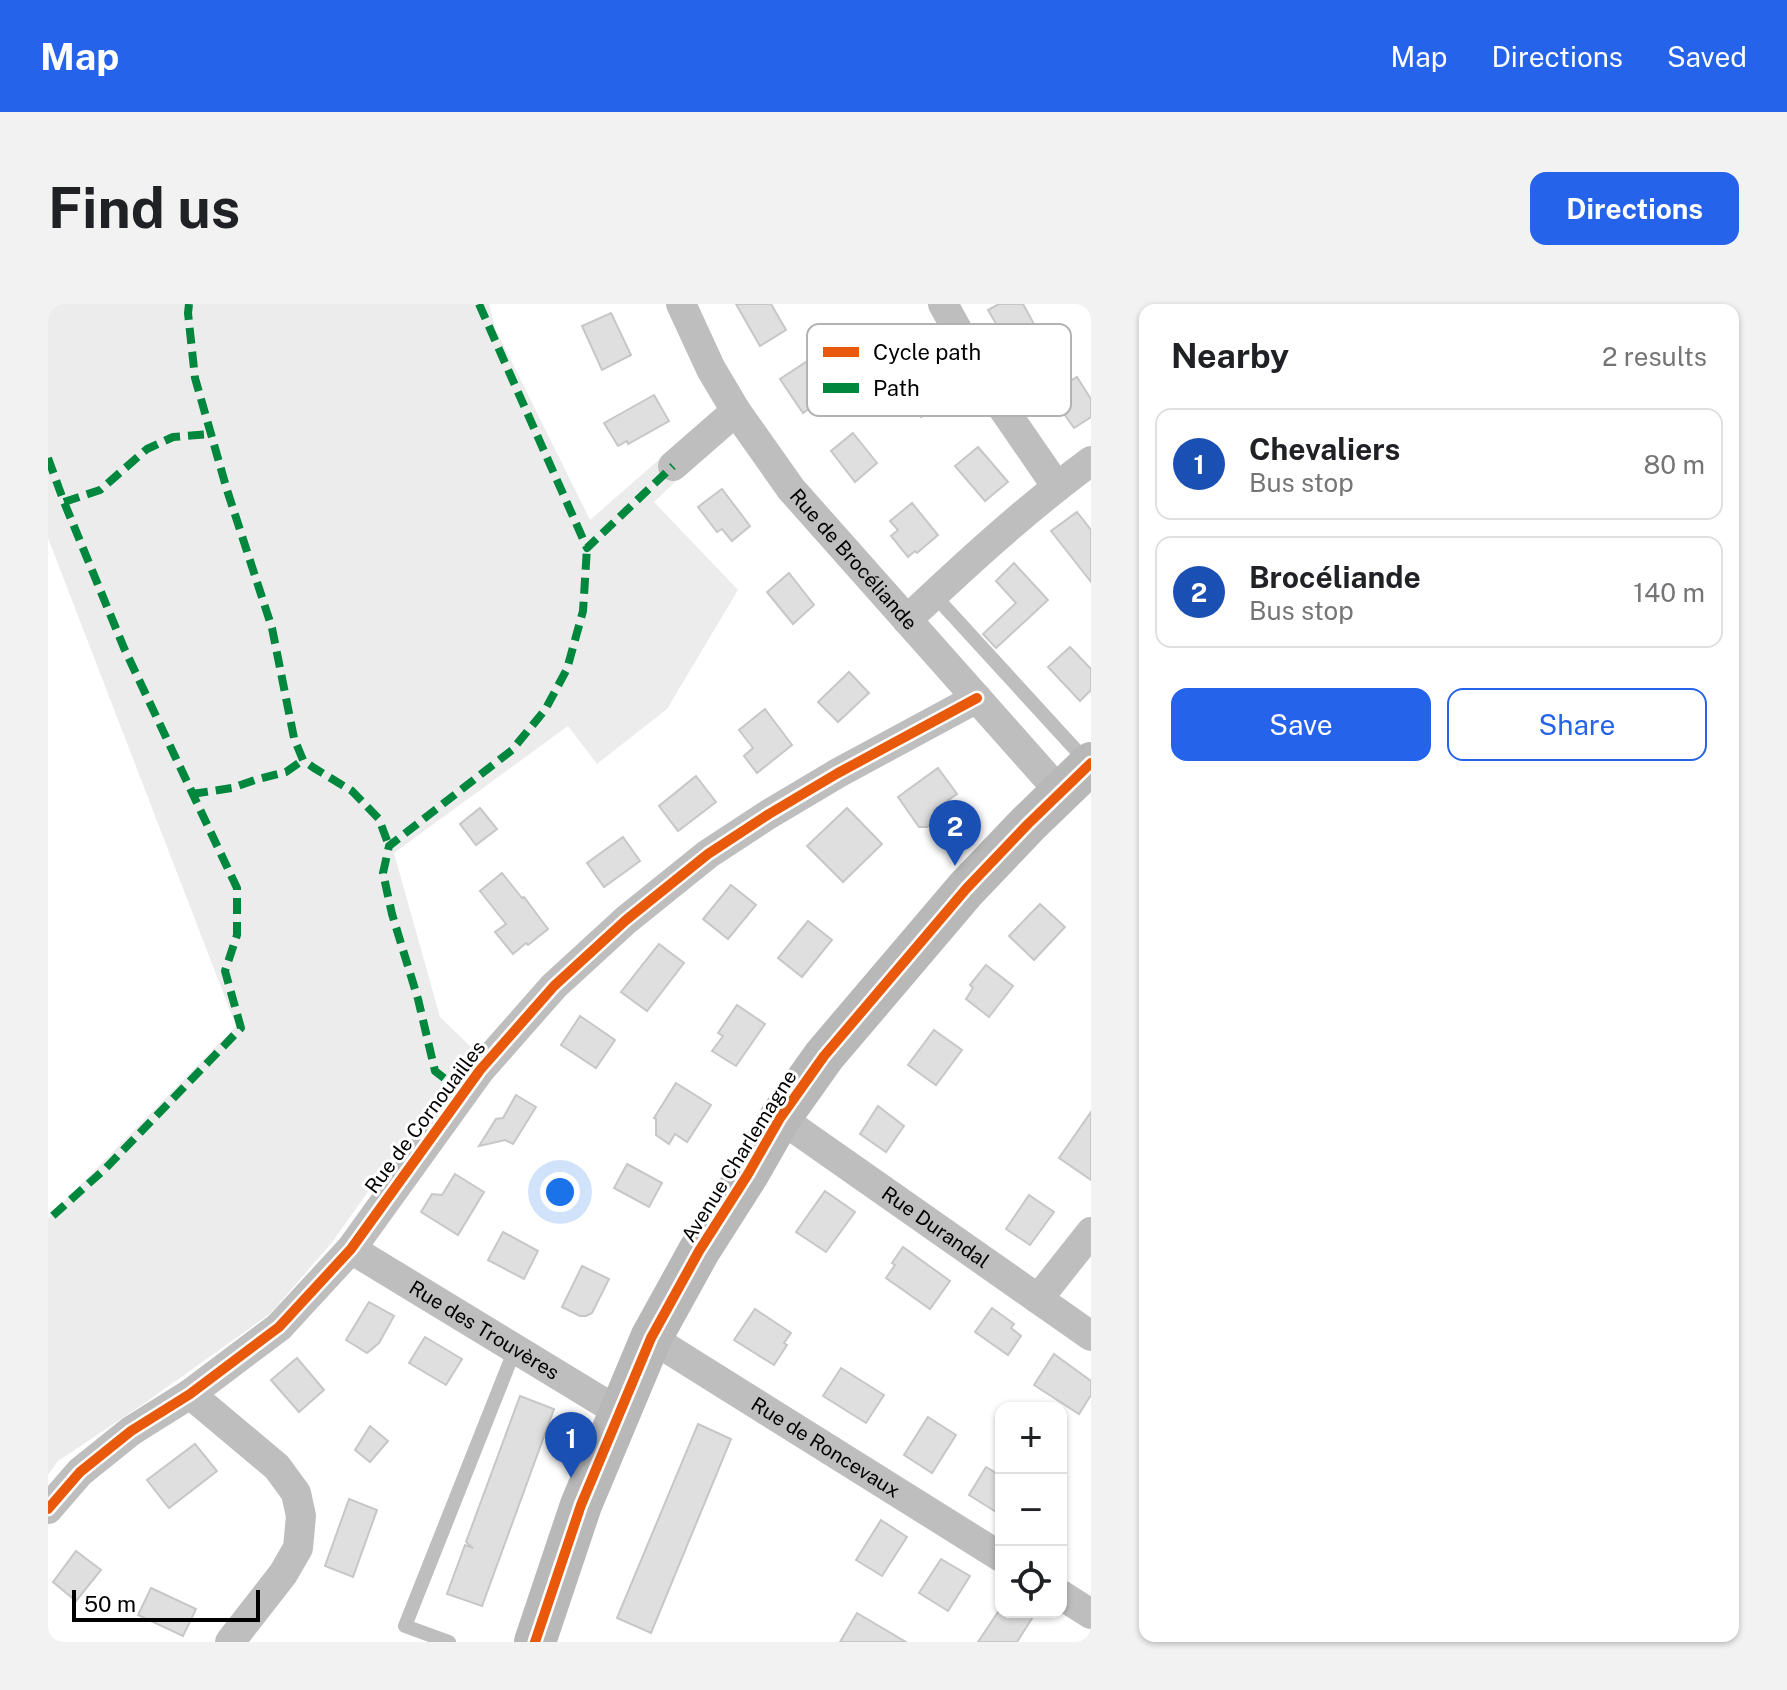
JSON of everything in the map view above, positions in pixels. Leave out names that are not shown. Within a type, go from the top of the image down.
[{"type":"street","name":"Rue de Brocéliande","points":[[681,304],[711,369],[736,411],[791,489],[977,698],[1083,772]]},
{"type":"street","points":[[943,304],[954,324]]},
{"type":"street","points":[[673,466],[736,411]]},
{"type":"street","points":[[1008,416],[1057,487]]},
{"type":"street","points":[[907,620],[985,548],[1091,461]]},
{"type":"street","name":"Rue de Cornouailles","points":[[48,1509],[80,1472],[131,1431],[190,1394],[279,1327],[351,1249],[480,1070],[554,986],[626,920],[708,854],[769,814],[850,766],[977,698]]},
{"type":"street","name":"Avenue Charlemagne","points":[[535,1642],[581,1505],[651,1338],[699,1251],[780,1118],[824,1056],[966,889],[1083,772]]},
{"type":"street","name":"Rue Durandal","points":[[780,1118],[1091,1336]]},
{"type":"street","points":[[1038,1299],[1091,1232]]},
{"type":"street","name":"Rue des Trouvères","points":[[351,1249],[619,1412]]},
{"type":"street","name":"Rue de Roncevaux","points":[[651,1338],[995,1553]]},
{"type":"street","points":[[190,1394],[277,1467],[296,1493],[301,1516],[298,1548],[283,1574],[230,1642]]},
{"type":"street","points":[[1067,1599],[1091,1614]]},
{"type":"lane","points":[[934,595],[1083,772]]},
{"type":"lane","points":[[449,1642],[405,1626],[515,1349]]},
{"type":"shaded area","points":[[48,304],[489,304],[495,328],[590,520],[662,457],[680,477],[654,502],[738,590],[667,709],[597,764],[568,726],[394,853],[440,1017],[471,1047],[333,1241],[271,1313],[58,1461],[48,1475],[48,1218],[236,1026],[48,538]]},
{"type":"building","points":[[736,304],[771,304],[786,330],[760,346]]},
{"type":"building","points":[[999,304],[1023,304],[1034,324],[996,324],[988,310]]},
{"type":"building","points":[[611,313],[631,355],[602,370],[582,326]]},
{"type":"building","points":[[806,362],[807,410],[803,413],[780,379]]},
{"type":"building","points":[[1077,377],[1091,399],[1091,417],[1074,428],[1066,416],[1071,416],[1071,381]]},
{"type":"building","points":[[654,395],[669,421],[628,444],[627,441],[618,446],[604,423]]},
{"type":"building","points":[[853,433],[877,463],[855,482],[831,451]]},
{"type":"building","points":[[978,447],[1008,482],[985,501],[955,466]]},
{"type":"building","points":[[722,489],[750,526],[732,541],[722,529],[717,532],[698,507]]},
{"type":"building","points":[[912,503],[938,535],[908,557],[891,536],[898,530],[890,521]]},
{"type":"building","points":[[1077,512],[1091,530],[1091,582],[1051,531]]},
{"type":"building","points":[[1014,563],[1048,600],[996,648],[983,634],[1016,603],[996,581]]},
{"type":"building","points":[[789,573],[814,605],[793,624],[767,592]]},
{"type":"building","points":[[1070,647],[1091,669],[1091,690],[1080,701],[1048,667]]},
{"type":"building","points":[[849,672],[869,693],[838,722],[818,702]]},
{"type":"building","points":[[765,709],[792,745],[757,773],[744,756],[753,748],[739,730]]},
{"type":"building","points":[[938,768],[957,794],[934,810],[939,818],[927,827],[919,827],[898,797]]},
{"type":"building","points":[[696,776],[716,802],[678,831],[659,806]]},
{"type":"building","points":[[480,808],[497,829],[476,845],[460,824]]},
{"type":"building","points":[[847,808],[882,844],[843,882],[807,846]]},
{"type":"building","points":[[623,837],[640,861],[604,887],[587,863]]},
{"type":"building","points":[[502,873],[548,929],[513,954],[495,932],[506,924],[480,891]]},
{"type":"building","points":[[731,885],[756,905],[728,939],[703,919]]},
{"type":"building","points":[[1040,904],[1065,927],[1034,960],[1009,936]]},
{"type":"building","points":[[808,921],[832,940],[802,977],[778,958]]},
{"type":"building","points":[[659,944],[684,963],[647,1011],[621,992]]},
{"type":"building","points":[[986,965],[1013,986],[989,1017],[966,999],[973,988],[970,985]]},
{"type":"building","points":[[737,1005],[765,1024],[736,1066],[712,1051],[723,1036],[718,1033]]},
{"type":"building","points":[[580,1016],[615,1040],[596,1068],[561,1045]]},
{"type":"building","points":[[934,1030],[962,1050],[936,1085],[908,1065]]},
{"type":"building","points":[[676,1083],[711,1105],[687,1142],[675,1134],[669,1144],[656,1135],[654,1118]]},
{"type":"building","points":[[516,1095],[536,1107],[513,1144],[505,1140],[479,1146],[496,1119],[503,1118]]},
{"type":"building","points":[[878,1106],[904,1126],[886,1152],[860,1134]]},
{"type":"building","points":[[1091,1112],[1091,1180],[1059,1158]]},
{"type":"building","points":[[627,1164],[662,1183],[649,1207],[614,1188]]},
{"type":"building","points":[[455,1174],[484,1192],[458,1235],[421,1212],[432,1194],[442,1195]]},
{"type":"building","points":[[825,1191],[855,1212],[826,1252],[796,1232]]},
{"type":"building","points":[[1029,1195],[1054,1212],[1030,1245],[1006,1229]]},
{"type":"building","points":[[503,1232],[538,1251],[524,1279],[488,1260]]},
{"type":"building","points":[[903,1247],[950,1281],[930,1309],[886,1278]]},
{"type":"building","points":[[582,1266],[609,1279],[592,1313],[586,1316],[562,1307]]},
{"type":"building","points":[[369,1302],[394,1316],[379,1343],[367,1353],[346,1340]]},
{"type":"building","points":[[992,1308],[1014,1324],[1011,1328],[1021,1336],[1008,1355],[975,1332]]},
{"type":"building","points":[[755,1309],[791,1333],[774,1365],[734,1340]]},
{"type":"building","points":[[425,1337],[462,1359],[446,1385],[409,1363]]},
{"type":"building","points":[[1054,1354],[1091,1381],[1091,1395],[1079,1414],[1067,1406],[1067,1402],[1060,1402],[1034,1385]]},
{"type":"building","points":[[297,1358],[324,1390],[299,1412],[271,1380]]},
{"type":"building","points":[[841,1368],[884,1395],[866,1423],[823,1396]]},
{"type":"building","points":[[520,1396],[554,1409],[482,1606],[447,1594],[465,1545],[473,1548],[466,1542]]},
{"type":"building","points":[[928,1417],[956,1435],[932,1473],[904,1455]]},
{"type":"building","points":[[698,1424],[731,1439],[651,1633],[617,1618]]},
{"type":"building","points":[[370,1426],[388,1441],[370,1462],[355,1450]]},
{"type":"building","points":[[195,1444],[217,1471],[169,1508],[147,1480]]},
{"type":"building","points":[[986,1467],[995,1472],[995,1511],[969,1495]]},
{"type":"building","points":[[349,1499],[377,1510],[353,1577],[325,1566]]},
{"type":"building","points":[[881,1520],[907,1537],[882,1576],[856,1560]]},
{"type":"building","points":[[76,1551],[101,1570],[76,1601],[53,1582]]},
{"type":"building","points":[[941,1559],[970,1576],[948,1611],[919,1593]]},
{"type":"building","points":[[151,1588],[196,1609],[183,1636],[138,1615]]},
{"type":"building","points":[[857,1613],[906,1642],[840,1642]]},
{"type":"building","points":[[995,1616],[1032,1618],[1017,1642],[978,1642]]},
{"type":"marked path","points":[[189,304],[195,378],[272,628],[294,738],[303,760],[352,791],[379,819],[389,846]]},
{"type":"marked path","points":[[479,304],[587,548],[673,466]]},
{"type":"marked path","points":[[64,502],[100,490],[147,449],[173,437],[211,434]]},
{"type":"marked path","points":[[48,458],[124,648],[237,888],[237,935],[225,971],[241,1028],[106,1168],[48,1220]]},
{"type":"marked path","points":[[462,1094],[435,1071],[383,873],[389,846],[512,750],[545,710],[567,669],[583,611],[587,548]]},
{"type":"marked path","points":[[192,794],[232,788],[286,772],[303,760]]},
{"type":"cycle path","points":[[48,1509],[80,1472],[131,1431],[190,1394],[279,1327],[351,1249],[480,1070],[554,986],[626,920],[708,854],[769,814],[977,698]]},
{"type":"cycle path","points":[[535,1642],[581,1505],[651,1338],[699,1251],[780,1118],[824,1056],[966,889],[1091,763]]},
{"type":"place","name":"Brocéliande","points":[[955,866]]},
{"type":"place","name":"Chevaliers","points":[[571,1478]]}]
